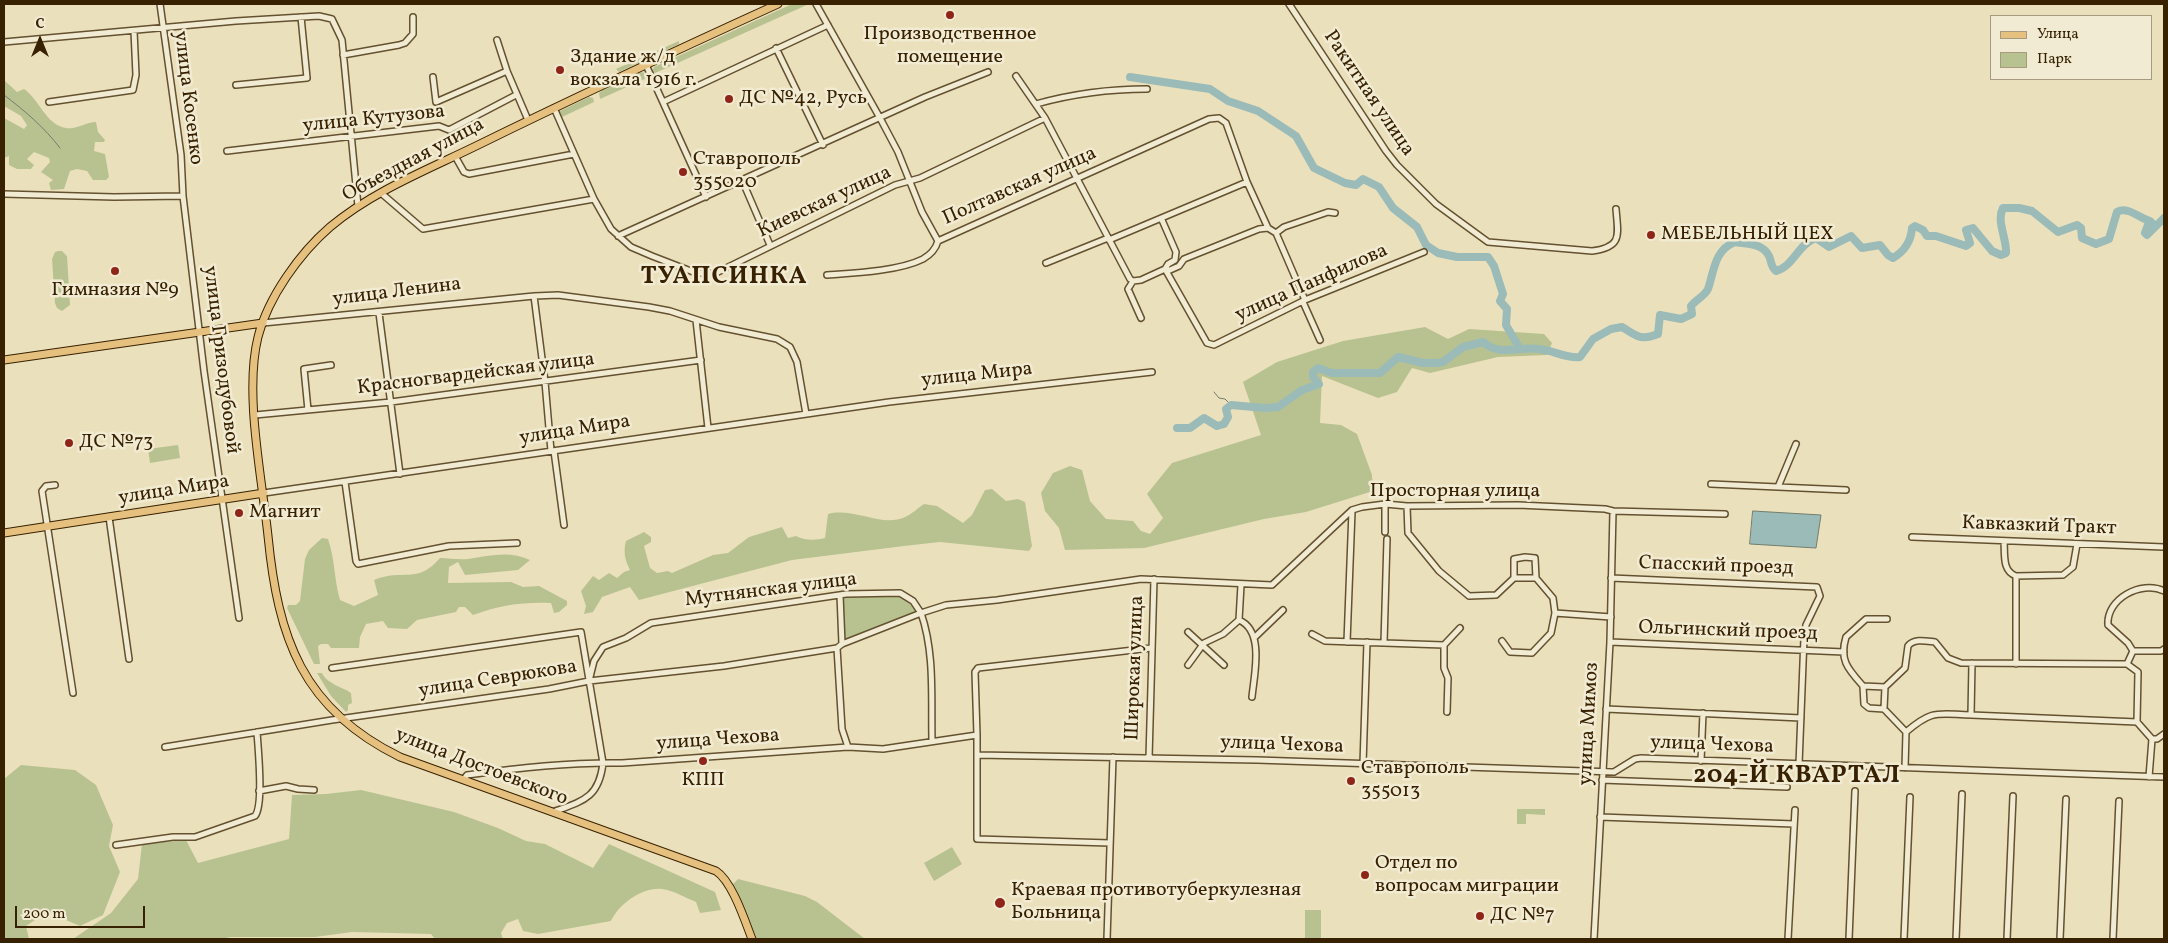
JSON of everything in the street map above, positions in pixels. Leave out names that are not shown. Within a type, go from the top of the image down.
[{"type":"main road","name":"Объездная улица","points":[[264,493],[254,415],[254,363],[258,334],[282,284],[302,256],[325,232],[358,206],[381,193],[528,120],[778,4]]},
{"type":"main road","name":"улица Ленина","points":[[4,360],[263,323]]},
{"type":"main road","name":"улица Мира","points":[[4,532],[264,493]]},
{"type":"main road","name":"улица Достоевского","points":[[264,493],[275,594],[295,657],[307,678],[326,704],[341,719],[385,750],[417,764],[697,863],[721,874],[752,939]]},
{"type":"street","name":"улица Косенко","points":[[160,4],[181,156],[183,196]]},
{"type":"street","points":[[816,4],[898,152],[908,181],[938,241]]},
{"type":"street","name":"Ракитная улица","points":[[1289,4],[1361,115],[1397,165],[1436,204],[1488,242],[1573,249],[1605,249],[1612,246],[1618,236],[1616,209]]},
{"type":"street","points":[[4,42],[302,17],[319,16],[332,20],[342,40],[358,206]]},
{"type":"street","points":[[236,85],[307,78],[302,17]]},
{"type":"street","points":[[343,55],[405,43],[413,34],[413,17]]},
{"type":"street","points":[[663,102],[828,24]]},
{"type":"street","points":[[49,102],[133,90],[136,74],[134,31]]},
{"type":"street","points":[[497,40],[516,95],[528,120]]},
{"type":"street","points":[[776,48],[823,145]]},
{"type":"street","points":[[646,65],[706,197]]},
{"type":"street","points":[[433,77],[436,102],[507,71]]},
{"type":"street","points":[[554,108],[594,199],[610,229],[618,236],[880,118],[988,72]]},
{"type":"street","points":[[1016,76],[1045,118],[1130,279],[1133,281]]},
{"type":"street","points":[[1036,104],[1076,95],[1147,89]]},
{"type":"street","name":"улица Кутузова","points":[[227,151],[438,126],[449,130],[460,126],[463,120],[516,95]]},
{"type":"street","name":"Киевская улица","points":[[618,236],[631,246],[696,273],[716,273],[895,184],[920,178],[1045,118]]},
{"type":"street","name":"Полтавская улица","points":[[827,275],[881,269],[924,258],[936,248],[938,241],[1209,119],[1219,118],[1226,122],[1248,182]]},
{"type":"street","points":[[455,156],[464,172],[469,174],[574,154]]},
{"type":"street","points":[[742,180],[770,245]]},
{"type":"street","points":[[1046,263],[1162,220],[1248,182],[1268,228]]},
{"type":"street","points":[[381,193],[423,229],[594,199]]},
{"type":"street","points":[[4,194],[114,197],[183,196]]},
{"type":"street","name":"улица Гризодубовой","points":[[183,196],[239,618]]},
{"type":"street","points":[[1276,232],[1284,227],[1328,212],[1335,213]]},
{"type":"street","points":[[1162,220],[1179,260]]},
{"type":"street","points":[[1133,281],[1141,280],[1165,268],[1168,264],[1259,229],[1268,228],[1276,232],[1320,340]]},
{"type":"street","name":"улица Панфилова","points":[[1165,268],[1207,344],[1214,345],[1304,301],[1424,252]]},
{"type":"street","points":[[1133,281],[1128,289],[1140,318]]},
{"type":"street","name":"улица Ленина","points":[[263,323],[379,313],[416,306],[558,295],[648,307],[777,339],[790,347],[796,362],[806,414]]},
{"type":"street","points":[[534,296],[564,525]]},
{"type":"street","points":[[379,313],[400,474]]},
{"type":"street","points":[[696,320],[708,428]]},
{"type":"street","name":"Красногвардейская улица","points":[[254,415],[391,402],[700,360]]},
{"type":"street","points":[[308,410],[304,369],[332,365]]},
{"type":"street","name":"улица Мира","points":[[264,493],[889,402],[1152,372]]},
{"type":"street","points":[[1778,487],[1796,444]]},
{"type":"street","points":[[345,482],[356,561],[360,564],[449,546],[517,543]]},
{"type":"street","points":[[1711,484],[1846,490]]},
{"type":"street","points":[[55,485],[43,488],[73,693]]},
{"type":"street","points":[[1385,504],[1385,532]]},
{"type":"street","name":"Просторная улица","points":[[1154,580],[1272,585],[1352,510],[1362,506],[1385,504],[1407,506],[1518,505],[1613,511],[1725,514]]},
{"type":"street","points":[[1407,506],[1408,533],[1439,571],[1469,596],[1496,595],[1514,578],[1536,578]]},
{"type":"street","points":[[1347,642],[1352,510]]},
{"type":"street","name":"улица Мимоз","points":[[1594,939],[1610,642],[1613,511]]},
{"type":"street","points":[[109,517],[129,659]]},
{"type":"street","name":"Кавказкий Тракт","points":[[1912,537],[2164,547]]},
{"type":"street","points":[[1384,643],[1387,538]]},
{"type":"street","points":[[2004,542],[2005,566],[2009,574],[2016,576],[2062,575],[2073,568],[2077,544]]},
{"type":"street","points":[[1502,641],[1510,652],[1532,653],[1551,633],[1555,613],[1553,598],[1536,578],[1536,558],[1525,557],[1514,560],[1514,578]]},
{"type":"street","points":[[2016,576],[2016,664]]},
{"type":"street","name":"Спасский проезд","points":[[1611,578],[1812,586],[1819,590],[1818,601],[1806,625],[1803,650]]},
{"type":"street","points":[[932,740],[931,670],[921,613],[946,605],[997,600],[1126,580],[1154,580]]},
{"type":"street","name":"Широкая улица","points":[[1149,758],[1154,580]]},
{"type":"street","points":[[1188,665],[1201,646],[1223,634],[1239,620],[1240,585]]},
{"type":"street","points":[[2133,651],[2128,643],[2108,625],[2110,610],[2121,599],[2137,589],[2158,588],[2164,590]]},
{"type":"street","name":"Мутнянская улица","points":[[590,681],[594,661],[603,646],[626,638],[652,623],[747,607],[840,596],[900,593],[913,601],[921,613]]},
{"type":"street","points":[[840,596],[839,646],[842,729],[848,747]]},
{"type":"street","points":[[1255,637],[1282,610]]},
{"type":"street","name":"улица Севрюкова","points":[[165,747],[341,719],[548,690],[590,681],[724,666],[839,646],[921,613]]},
{"type":"street","points":[[1555,613],[1610,617]]},
{"type":"street","points":[[1887,619],[1870,618],[1863,621],[1846,636],[1845,666],[1863,686],[1864,704],[1870,708],[1884,709],[1906,732],[1905,768]]},
{"type":"street","points":[[1239,620],[1243,622],[1255,637],[1252,697]]},
{"type":"street","points":[[1447,712],[1448,678],[1444,668],[1444,645],[1460,628]]},
{"type":"street","points":[[332,668],[581,632],[603,763],[602,776],[588,799],[553,813]]},
{"type":"street","points":[[1188,632],[1201,646],[1224,665]]},
{"type":"street","points":[[1312,634],[1325,641],[1444,645]]},
{"type":"street","points":[[1884,709],[1885,687],[1905,668],[1908,646],[1915,641],[1935,642],[1948,658],[1961,663],[2127,664],[2138,672],[2138,722],[2152,739],[2149,777]]},
{"type":"street","points":[[1363,764],[1367,642]]},
{"type":"street","name":"Ольгинский проезд","points":[[1610,642],[1844,652]]},
{"type":"street","points":[[1110,843],[978,839],[976,837],[976,672],[978,668],[983,666],[1151,648]]},
{"type":"street","points":[[2133,651],[2161,651],[2164,649]]},
{"type":"street","points":[[1798,764],[1803,650]]},
{"type":"street","points":[[2127,664],[2133,651]]},
{"type":"street","points":[[1971,715],[1972,664]]},
{"type":"street","points":[[1863,686],[1885,687]]},
{"type":"street","points":[[1606,709],[1801,718]]},
{"type":"street","points":[[1701,761],[1703,713]]},
{"type":"street","points":[[1906,732],[1924,717],[1932,714],[2138,722]]},
{"type":"street","points":[[116,845],[174,837],[195,837],[255,816],[258,812],[259,790],[257,732]]},
{"type":"street","points":[[2152,739],[2157,739],[2164,734]]},
{"type":"street","name":"улица Чехова","points":[[462,780],[467,775],[535,766],[848,747],[883,748],[977,735]]},
{"type":"street","name":"улица Чехова","points":[[977,755],[1113,757],[1602,772],[1618,771],[1641,758],[2164,778]]},
{"type":"street","points":[[1107,939],[1113,757]]},
{"type":"street","points":[[1602,780],[1787,787]]},
{"type":"street","points":[[259,790],[286,786],[298,790],[314,790]]},
{"type":"street","points":[[1849,939],[1855,791]]},
{"type":"street","points":[[1956,939],[1962,794]]},
{"type":"street","points":[[2007,939],[2013,796]]},
{"type":"street","points":[[1904,939],[1910,797]]},
{"type":"street","points":[[2060,939],[2066,799]]},
{"type":"street","points":[[2113,939],[2119,801]]},
{"type":"street","points":[[1788,939],[1795,810]]},
{"type":"street","points":[[1600,818],[1794,824]]},
{"type":"green space","points":[[792,4],[809,4],[653,74],[652,72],[654,67]]},
{"type":"green space","points":[[679,41],[679,44],[619,72],[616,69]]},
{"type":"green space","points":[[641,72],[645,73],[647,78],[600,99],[599,93],[602,90]]},
{"type":"green space","points":[[4,80],[17,92],[24,89],[29,93],[48,117],[59,126],[70,128],[96,122],[98,132],[105,140],[104,142],[95,142],[94,151],[105,154],[109,177],[106,180],[93,180],[87,171],[77,169],[70,171],[64,189],[51,190],[49,183],[53,180],[41,172],[50,162],[49,158],[34,152],[27,159],[34,165],[31,169],[17,169],[9,165],[9,156],[4,158],[4,118],[24,129],[27,125],[21,116],[4,106]]},
{"type":"green space","points":[[589,97],[593,98],[594,102],[562,117],[560,114],[560,111]]},
{"type":"green space","points":[[62,251],[67,256],[70,305],[62,311],[57,308],[55,303],[52,259],[55,252]]},
{"type":"green space","points":[[1425,327],[1448,339],[1469,329],[1544,334],[1552,343],[1547,355],[1498,357],[1430,373],[1412,368],[1397,392],[1378,398],[1322,376],[1320,423],[1341,425],[1357,434],[1372,475],[1373,491],[1306,512],[1264,519],[1144,548],[1065,550],[1059,528],[1045,511],[1041,493],[1053,473],[1070,466],[1082,470],[1090,501],[1106,519],[1133,521],[1141,531],[1150,534],[1163,518],[1147,494],[1172,463],[1261,435],[1243,382],[1277,362],[1343,341]]},
{"type":"green space","points":[[178,445],[180,458],[150,463],[148,449]]},
{"type":"green space","points":[[992,489],[1006,501],[1018,499],[1025,502],[1032,546],[1029,551],[940,542],[792,560],[639,600],[630,587],[602,597],[593,612],[584,614],[586,606],[581,591],[593,576],[599,580],[609,573],[617,578],[630,570],[625,556],[626,541],[644,532],[651,537],[651,542],[644,546],[650,568],[657,573],[668,571],[672,573],[713,555],[728,553],[749,537],[782,527],[788,538],[796,536],[810,540],[825,538],[828,514],[848,513],[877,519],[896,520],[908,516],[924,504],[937,506],[963,523],[972,515],[985,490]]},
{"type":"green space","points":[[322,538],[328,539],[340,600],[354,606],[378,595],[374,580],[393,575],[417,574],[432,566],[440,558],[465,559],[507,554],[530,560],[518,570],[465,575],[458,562],[449,567],[448,583],[511,582],[523,587],[539,586],[567,601],[567,605],[559,612],[554,613],[551,603],[531,603],[502,607],[473,615],[465,607],[459,607],[456,612],[417,620],[407,629],[388,628],[383,621],[366,624],[360,637],[359,648],[331,648],[328,644],[321,644],[318,646],[320,664],[314,664],[287,608],[288,605],[296,605],[300,601],[305,559],[309,550]]},
{"type":"green space","points":[[901,594],[909,599],[917,612],[843,640],[844,598],[856,595]]},
{"type":"green space","points":[[317,673],[322,673],[331,683],[351,693],[352,703],[348,705],[346,712],[331,696]]},
{"type":"green space","points":[[21,765],[75,770],[96,785],[113,825],[109,846],[120,872],[103,915],[80,926],[47,912],[26,926],[29,939],[4,939],[4,779]]},
{"type":"green space","points":[[361,790],[454,812],[498,828],[526,841],[545,844],[593,868],[609,844],[715,892],[721,910],[700,913],[696,902],[671,891],[654,889],[639,894],[625,903],[611,921],[538,934],[523,931],[518,919],[507,923],[501,933],[503,939],[435,939],[431,934],[352,932],[315,937],[73,939],[111,913],[138,879],[142,844],[186,840],[198,863],[289,839],[292,795]]},
{"type":"green space","points":[[1517,809],[1545,809],[1545,815],[1526,814],[1526,824],[1517,824]]},
{"type":"green space","points":[[952,847],[962,864],[934,881],[924,863]]},
{"type":"green space","points":[[738,879],[805,896],[817,902],[865,939],[757,939],[733,884]]},
{"type":"green space","points":[[1305,910],[1321,910],[1321,939],[1305,939]]},
{"type":"water","points":[[1753,511],[1821,515],[1816,548],[1750,544]]},
{"type":"waterway","points":[[1130,77],[1210,89],[1228,101],[1258,111],[1296,136],[1314,168],[1345,183],[1356,185],[1363,179],[1379,187],[1393,208],[1417,227],[1426,245],[1438,253],[1457,257],[1488,257],[1494,266],[1503,294],[1500,301],[1507,309],[1506,325],[1520,349]]},
{"type":"waterway","points":[[4,95],[34,120],[60,148]]},
{"type":"waterway","points":[[1177,428],[1190,428],[1204,418],[1217,426],[1224,424],[1228,417],[1226,409],[1231,405],[1265,408],[1278,407],[1302,390],[1319,384],[1313,377],[1313,372],[1318,368],[1332,373],[1380,373],[1398,357],[1423,363],[1443,362],[1463,347],[1483,342],[1496,349],[1531,348],[1570,357],[1580,357],[1593,339],[1611,329],[1622,327],[1639,336],[1652,336],[1658,334],[1660,315],[1681,319],[1692,314],[1691,306],[1708,289],[1719,256],[1723,250],[1735,242],[1759,246],[1769,256],[1772,266],[1776,271],[1787,265],[1805,245],[1816,238],[1829,247],[1851,236],[1862,248],[1880,245],[1893,258],[1907,245],[1912,228],[1915,226],[1923,230],[1927,236],[1936,236],[1966,246],[1970,243],[1966,230],[1973,228],[1992,251],[2001,255],[2006,253],[2001,224],[2003,208],[2019,208],[2032,211],[2058,232],[2077,225],[2081,228],[2082,238],[2096,244],[2109,239],[2117,212],[2129,211],[2150,221],[2152,223],[2148,225],[2145,233],[2147,235],[2164,218]]},
{"type":"waterway","points":[[1214,392],[1219,398],[1225,399],[1231,405]]},
{"type":"place","name":"Производственное помещение","points":[[950,15]]},
{"type":"place","name":"Здание ж/д вокзала 1916 г.","points":[[560,70]]},
{"type":"place","name":"ДС №42, Русь","points":[[729,99]]},
{"type":"place","name":"Ставрополь 355020","points":[[683,172]]},
{"type":"place","name":"МЕБЕЛЬНЫЙ ЦЕХ","points":[[1651,235]]},
{"type":"place","name":"Гимназия №9","points":[[115,271]]},
{"type":"place","name":"ДС №73","points":[[69,443]]},
{"type":"place","name":"Магнит","points":[[239,513]]},
{"type":"place","name":"КПП","points":[[703,761]]},
{"type":"place","name":"Ставрополь 355013","points":[[1351,781]]},
{"type":"place","name":"Отдел по вопросам миграции","points":[[1365,875]]},
{"type":"place","name":"Краевая противотуберкулезная Больница","points":[[1000,903]]},
{"type":"place","name":"ДС №7","points":[[1480,916]]},
{"type":"district","name":"ТУАПСИНКА","points":[[724,278]]},
{"type":"district","name":"204-Й КВАРТАЛ","points":[[1797,777]]}]
